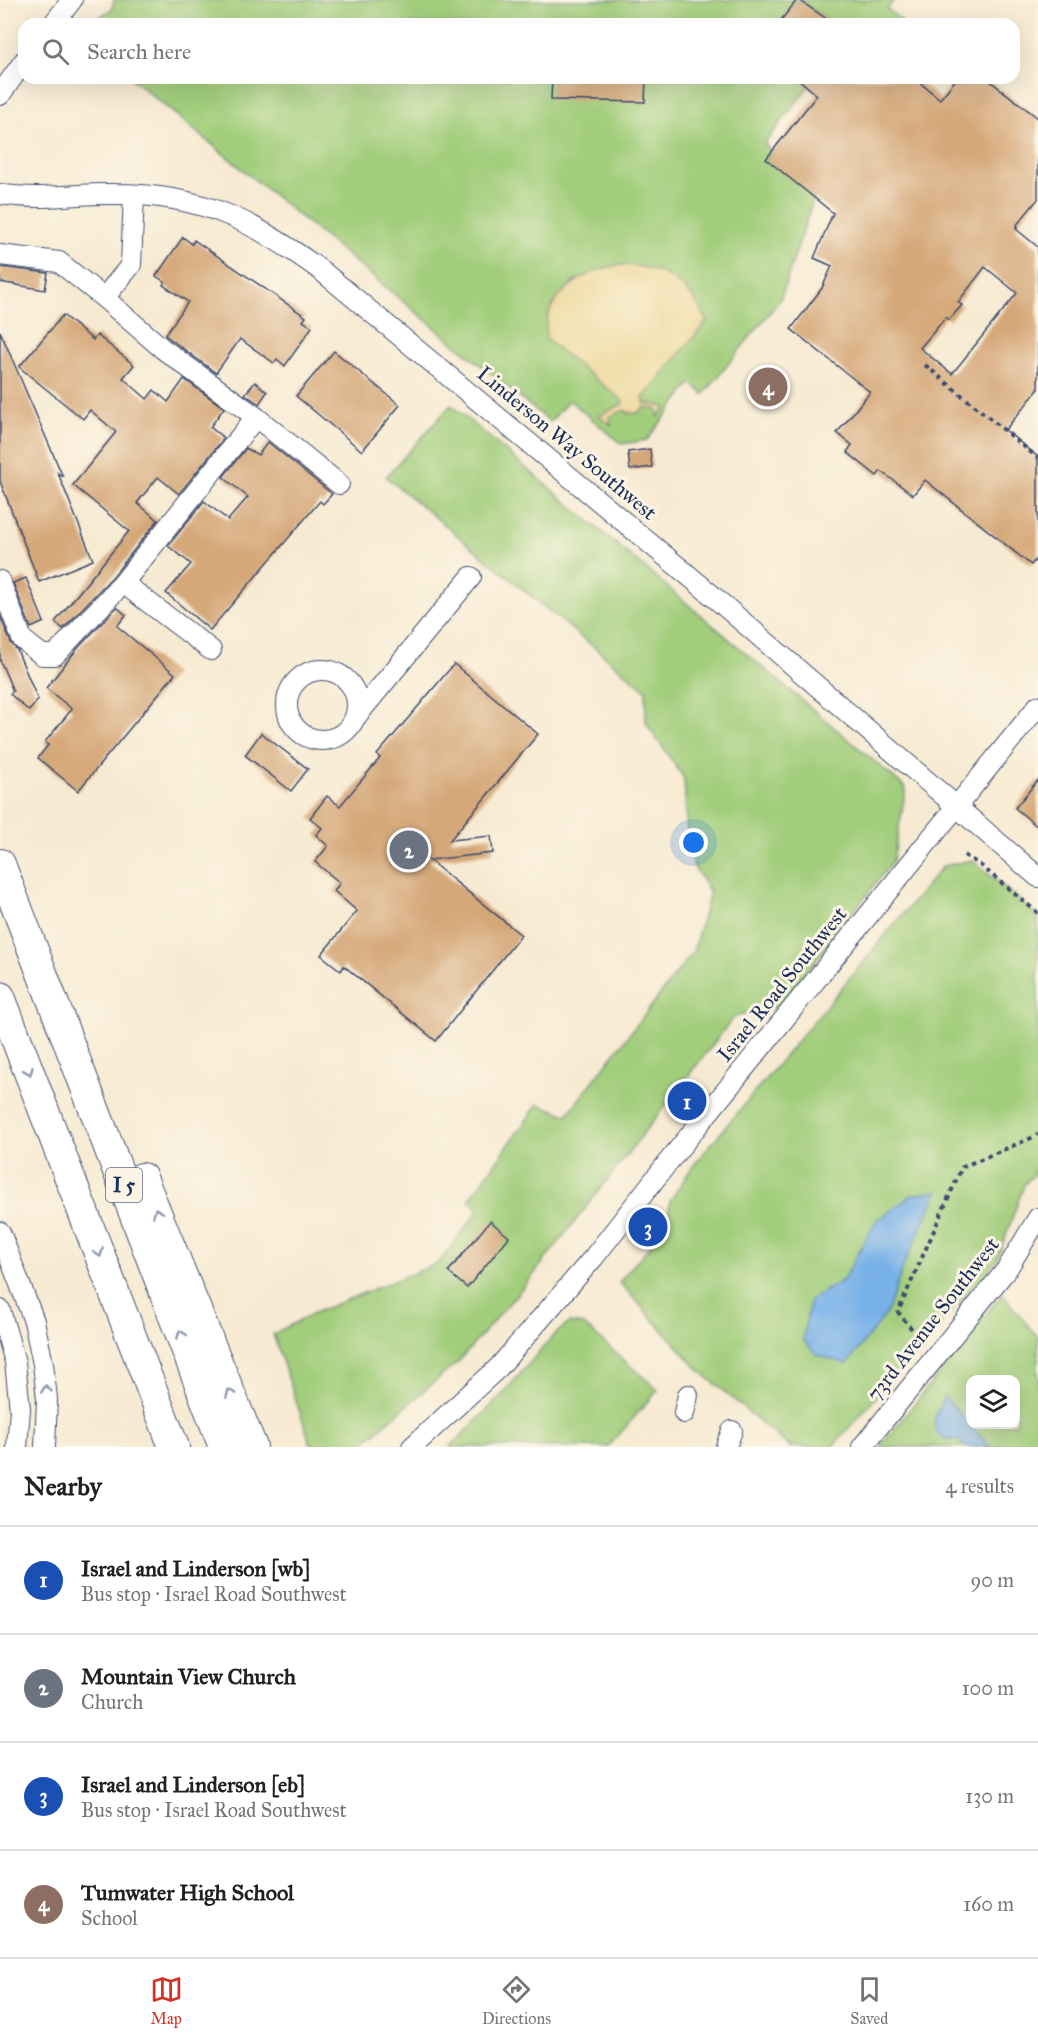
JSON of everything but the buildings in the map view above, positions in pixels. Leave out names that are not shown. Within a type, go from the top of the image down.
[{"type":"highway","name":"I 5","points":[[0,864],[225,1447]]},
{"type":"highway","points":[[23,923],[106,1091],[252,1447]]},
{"type":"highway","name":"I 5","points":[[0,997],[174,1447]]},
{"type":"street","points":[[58,18],[72,0]]},
{"type":"street","points":[[0,95],[18,70]]},
{"type":"street","name":"Linderson Way Southwest","points":[[0,194],[33,197],[140,194],[182,200],[248,222],[285,244],[323,272],[700,585],[1038,877]]},
{"type":"street","points":[[104,297],[131,265],[134,195]]},
{"type":"street","points":[[0,255],[59,262],[104,297],[163,349],[256,417],[339,484]]},
{"type":"street","points":[[0,581],[22,639],[42,655],[55,655],[123,583],[256,417]]},
{"type":"street","points":[[355,718],[471,577]]},
{"type":"street","points":[[123,583],[211,650]]},
{"type":"street","name":"Israel Road Southwest","points":[[412,1447],[498,1368],[594,1257],[669,1161],[1038,706]]},
{"type":"street","name":"73rd Avenue Southwest","points":[[862,1447],[1007,1269],[1038,1218]]},
{"type":"street","points":[[0,1232],[34,1321],[41,1353],[47,1399],[45,1447]]},
{"type":"street","points":[[0,1310],[15,1362],[20,1409],[17,1447]]},
{"type":"path","points":[[925,365],[1038,458]]},
{"type":"path","points":[[964,855],[1038,913]]},
{"type":"path","points":[[924,1346],[898,1312],[962,1167],[1038,1134]]},
{"type":"green space","points":[[114,0],[797,0],[783,18],[100,18],[112,9]]},
{"type":"green space","points":[[799,0],[894,0],[887,9],[898,18],[825,18]]},
{"type":"green space","points":[[138,84],[804,84],[808,87],[764,144],[772,151],[766,159],[814,197],[780,300],[704,394],[691,383],[647,440],[622,444],[569,400],[550,422]],"holes":[[[664,273],[689,294],[707,320],[642,398],[644,403],[665,407],[659,416],[657,409],[643,407],[638,413],[628,413],[624,410],[609,417],[611,424],[599,416],[623,404],[623,400],[547,340],[554,305],[576,280]]]},
{"type":"green space","points":[[451,405],[906,788],[893,861],[779,1007],[734,1017],[530,1279],[459,1361],[358,1447],[312,1447],[273,1334],[314,1313],[439,1263],[479,1210],[469,1200],[538,1104],[567,1115],[693,952],[710,892],[694,867],[687,832],[684,778],[646,723],[646,690],[386,477]]},
{"type":"green space","points":[[972,860],[1038,916],[1038,1169],[1024,1185],[997,1260],[832,1447],[790,1447],[700,1371],[619,1282],[667,1226],[670,1201],[693,1166],[943,866]]},
{"type":"green space","points":[[1002,1294],[1038,1337],[1038,1447],[880,1447]]},
{"type":"green space","points":[[569,1323],[584,1325],[658,1390],[608,1447],[450,1447],[500,1397],[553,1336]]},
{"type":"sand","points":[[619,265],[648,269],[672,278],[691,296],[707,321],[643,398],[644,403],[666,407],[658,416],[657,409],[644,407],[635,413],[624,410],[609,417],[611,425],[599,416],[623,404],[622,400],[547,340],[546,325],[557,299],[567,289],[592,273]]},
{"type":"water","points":[[938,1191],[903,1267],[887,1313],[847,1364],[817,1355],[803,1340],[810,1300],[843,1280],[876,1221],[912,1195]]},
{"type":"water","points":[[944,1396],[966,1420],[966,1429],[974,1429],[990,1447],[965,1447],[958,1441],[943,1438],[935,1431],[935,1418]]},
{"type":"place","name":"Tumwater High School","points":[[768,387]]},
{"type":"place","name":"Mountain View Church","points":[[409,850]]},
{"type":"place","name":"Israel and Linderson [wb]","points":[[687,1101]]},
{"type":"place","name":"Israel and Linderson [eb]","points":[[648,1227]]}]
